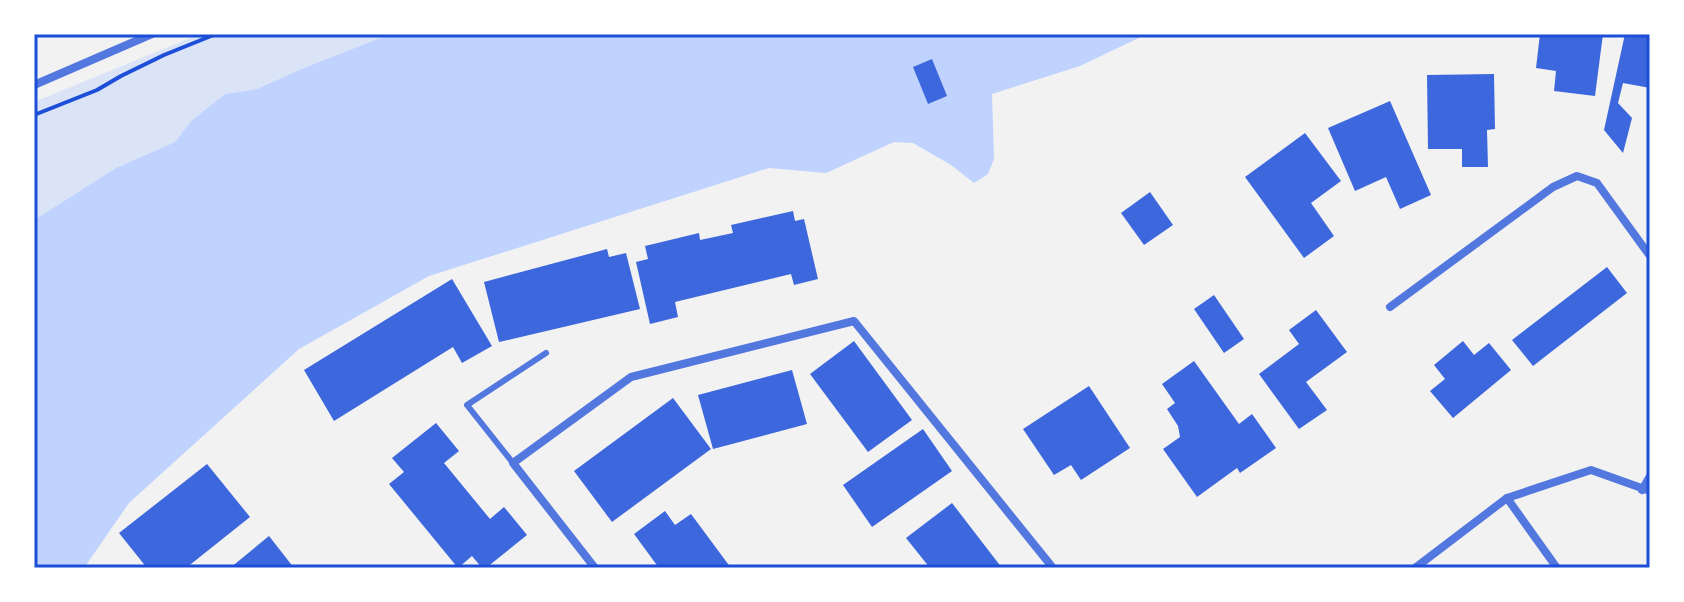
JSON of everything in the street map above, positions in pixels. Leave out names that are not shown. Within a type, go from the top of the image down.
[{"type":"street","points":[[34,85],[152,34]]},
{"type":"street","points":[[1390,307],[1553,187],[1577,176],[1597,183],[1650,256]]},
{"type":"street","points":[[595,568],[513,463],[631,377],[854,321],[1053,568]]},
{"type":"street","points":[[1415,568],[1507,498],[1591,470],[1646,490],[1650,476]]},
{"type":"street","points":[[1507,498],[1557,568]]},
{"type":"lane","points":[[513,463],[467,405],[546,353]]},
{"type":"path","points":[[34,115],[97,90],[135,69],[216,34]]},
{"type":"shaded area","points":[[200,34],[390,34],[257,89],[225,94],[191,121],[175,142],[116,168],[34,220],[34,102]]},
{"type":"water","points":[[390,34],[1147,34],[1080,66],[992,94],[994,159],[988,174],[974,183],[951,165],[913,143],[894,142],[826,173],[769,168],[429,276],[299,349],[129,503],[84,568],[34,568],[34,220],[116,168],[175,142],[191,121],[225,94],[257,89]]},
{"type":"building","points":[[1540,34],[1603,34],[1595,96],[1554,91],[1556,71],[1536,68]]},
{"type":"building","points":[[1625,34],[1646,34],[1650,37],[1650,88],[1623,83],[1618,103],[1632,118],[1623,153],[1604,130]]},
{"type":"building","points":[[932,59],[947,96],[928,104],[913,67]]},
{"type":"building","points":[[1494,74],[1495,129],[1487,130],[1488,167],[1462,167],[1462,149],[1428,149],[1427,75]]},
{"type":"building","points":[[1390,101],[1431,195],[1400,209],[1386,177],[1355,191],[1328,128]]},
{"type":"building","points":[[1305,133],[1341,181],[1311,203],[1334,236],[1304,258],[1245,177]]},
{"type":"building","points":[[1150,192],[1173,225],[1144,245],[1121,213]]},
{"type":"building","points":[[793,211],[795,221],[804,219],[818,279],[794,285],[791,274],[675,302],[678,317],[650,324],[636,262],[648,259],[645,246],[699,233],[700,240],[733,233],[731,225]]},
{"type":"building","points":[[607,249],[609,257],[626,253],[640,309],[499,342],[484,282]]},
{"type":"building","points":[[1607,267],[1627,293],[1533,366],[1512,340]]},
{"type":"building","points":[[452,279],[492,346],[462,363],[453,347],[334,421],[304,370]]},
{"type":"building","points":[[1214,295],[1244,339],[1224,353],[1194,309]]},
{"type":"building","points":[[1316,310],[1347,352],[1306,382],[1327,410],[1299,429],[1259,374],[1299,344],[1289,330]]},
{"type":"building","points":[[854,341],[912,420],[868,452],[810,374]]},
{"type":"building","points":[[1463,341],[1474,355],[1489,343],[1511,370],[1453,418],[1430,391],[1445,379],[1434,365]]},
{"type":"building","points":[[1194,361],[1239,424],[1252,414],[1276,448],[1240,473],[1237,468],[1197,497],[1163,449],[1180,437],[1178,426],[1167,409],[1175,403],[1162,384]]},
{"type":"building","points":[[792,370],[807,424],[713,449],[698,395]]},
{"type":"building","points":[[1089,386],[1130,448],[1081,480],[1071,465],[1054,475],[1023,429]]},
{"type":"building","points":[[673,398],[711,449],[612,522],[574,471]]},
{"type":"building","points":[[436,423],[459,451],[444,463],[490,519],[504,507],[527,535],[486,568],[482,568],[472,556],[458,568],[389,484],[404,472],[392,458]]},
{"type":"building","points":[[923,429],[952,471],[872,527],[843,485]]},
{"type":"building","points":[[207,464],[250,517],[186,568],[147,568],[119,533]]},
{"type":"building","points":[[952,503],[1002,568],[930,568],[906,538]]},
{"type":"building","points":[[665,511],[675,525],[691,514],[731,568],[659,568],[634,534]]},
{"type":"building","points":[[269,536],[294,568],[230,568]]}]
